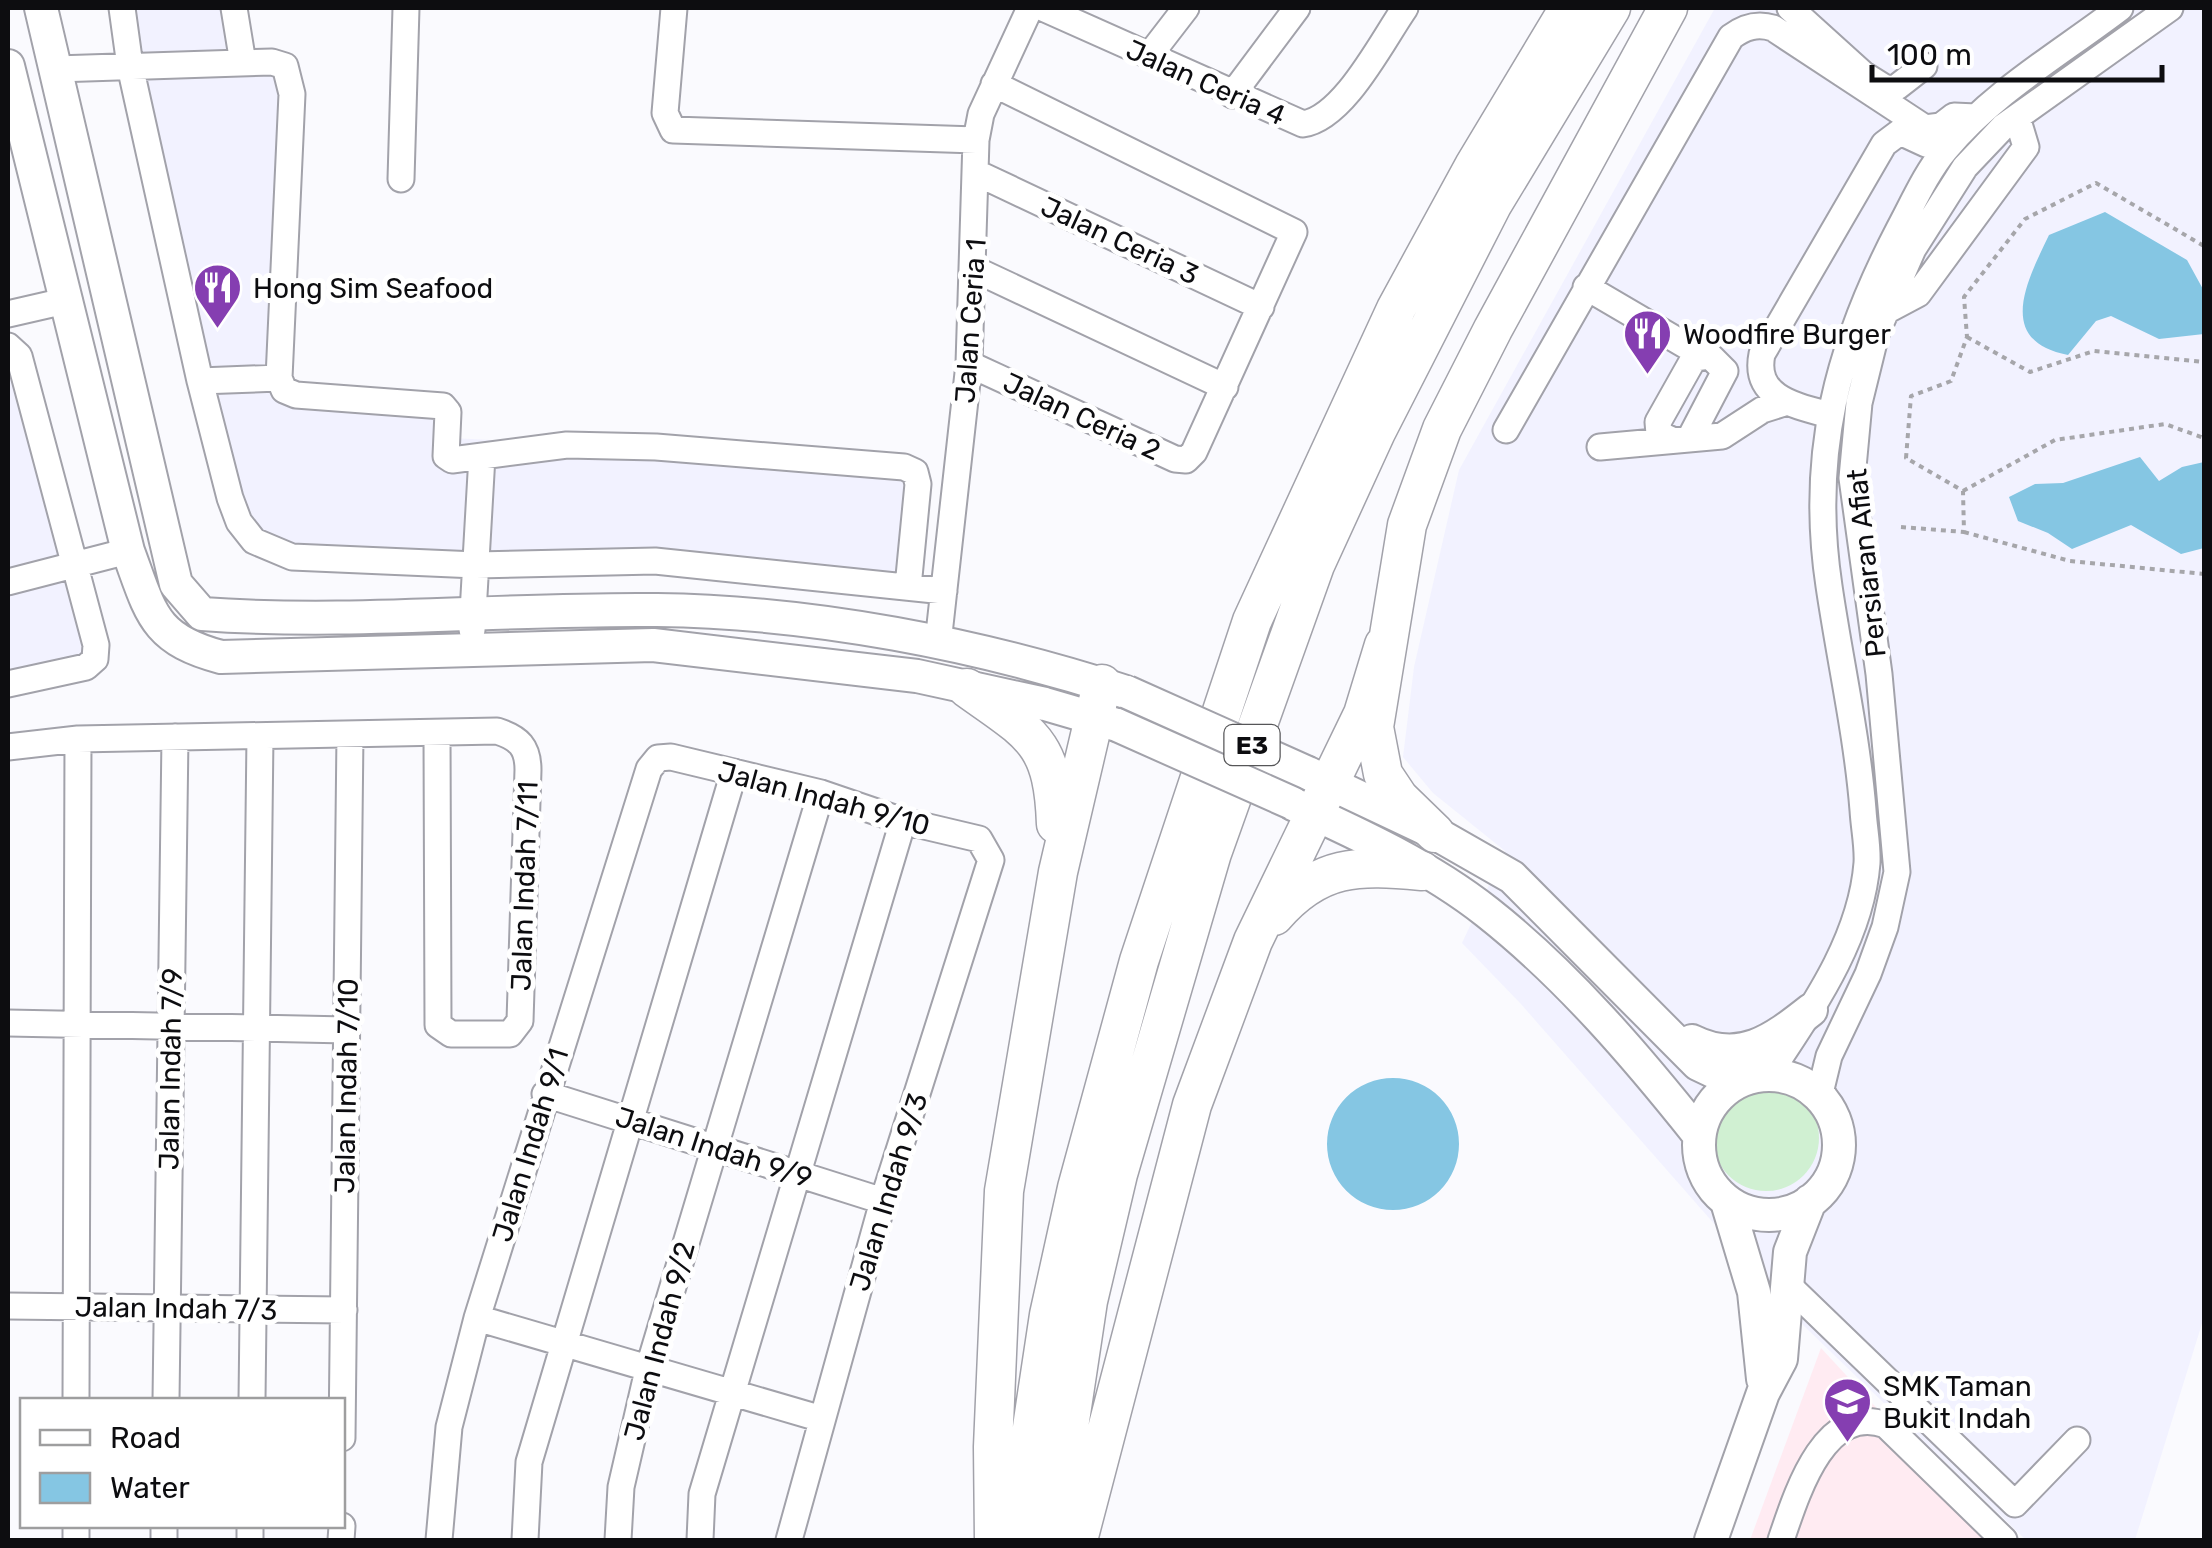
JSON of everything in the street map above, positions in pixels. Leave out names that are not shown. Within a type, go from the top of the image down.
[{"type":"highway","name":"E3","points":[[1015,1540],[1049,1315],[1077,1188],[1139,960],[1252,622],[1396,309],[1474,166],[1569,8]]},
{"type":"highway","name":"E3","points":[[1052,1540],[1088,1300],[1118,1174],[1212,853],[1315,565],[1376,432],[1492,205],[1611,8]]},
{"type":"highway","points":[[1435,834],[1399,798],[1383,774],[1374,727],[1384,645],[1407,524],[1442,429],[1668,8]]},
{"type":"highway","points":[[1078,1540],[1192,1106],[1312,794],[1364,714],[1384,645]]},
{"type":"highway","points":[[967,688],[1043,748],[1054,780],[1058,872]]},
{"type":"highway","points":[[994,1540],[992,1462],[1004,1191],[1058,872],[1110,705]]},
{"type":"highway","points":[[1253,941],[1295,892],[1334,871],[1368,866],[1422,871]]},
{"type":"main road","points":[[41,8],[176,584],[190,605],[202,614],[660,610],[809,622],[938,644],[1110,705],[1312,794],[1435,834],[1512,877],[1568,929],[1648,1019],[1698,1064],[1719,1074],[1792,1078],[1813,1090],[1828,1108],[1838,1137],[1835,1168],[1810,1202],[1790,1252],[1781,1358],[1764,1394],[1712,1540]]},
{"type":"main road","points":[[8,66],[69,300],[128,552],[154,620],[188,648],[221,657],[653,645],[862,668],[967,688],[1110,705]]},
{"type":"main road","points":[[1312,794],[1486,911],[1537,956],[1645,1067],[1699,1134],[1704,1172],[1727,1202],[1754,1292],[1764,1394]]},
{"type":"main road","points":[[1648,1019],[1702,1046],[1729,1054],[1773,1040],[1811,1010]]},
{"type":"main road","points":[[1699,1134],[1715,1099],[1759,1076]]},
{"type":"main road","points":[[1727,1202],[1747,1212],[1769,1215],[1791,1212],[1810,1202]]},
{"type":"street","points":[[122,8],[130,66],[200,380],[230,498],[239,522],[254,541],[292,557],[476,566],[655,561],[944,591]]},
{"type":"street","points":[[234,8],[243,63]]},
{"type":"street","points":[[401,179],[406,8]]},
{"type":"street","points":[[674,8],[665,113],[673,130],[976,140]]},
{"type":"street","name":"Jalan Ceria 1","points":[[938,644],[969,364],[979,174],[976,140],[994,84],[1030,8]]},
{"type":"street","name":"Jalan Ceria 4","points":[[1044,8],[1072,13],[1149,56],[1286,120],[1316,122],[1338,104],[1405,8]]},
{"type":"street","points":[[1149,56],[1186,8]]},
{"type":"street","points":[[1232,95],[1296,8]]},
{"type":"street","points":[[1790,8],[1863,74],[1887,89],[1897,87],[1924,66]]},
{"type":"street","name":"Persiaran Afiat","points":[[1759,1076],[1811,1010],[1858,909],[1867,862],[1861,785],[1828,583],[1822,491],[1830,416],[1848,339],[1878,270],[1942,153],[1976,117],[2120,8]]},
{"type":"street","name":"Persiaran Afiat","points":[[1828,1108],[1821,1090],[1829,1056],[1868,974],[1897,872],[1894,809],[1852,478],[1859,403],[1886,311],[1913,249],[1964,168],[2016,116],[2170,8]]},
{"type":"street","points":[[1506,430],[1731,37],[1740,30],[1763,24],[1774,28],[1925,128],[1942,126],[1954,116],[1976,117]]},
{"type":"street","points":[[56,69],[243,63],[284,66],[292,94],[279,378],[284,390],[296,395],[443,406],[448,412],[446,456],[452,460],[567,445],[656,446],[904,467],[915,472],[918,484],[908,587]]},
{"type":"street","points":[[974,269],[1225,387],[1293,238],[1292,228],[994,84]]},
{"type":"street","points":[[1870,95],[1884,118],[1884,144]]},
{"type":"street","points":[[1886,311],[1918,294],[2026,147],[2016,116]]},
{"type":"street","points":[[1830,416],[1784,402],[1762,380],[1762,354],[1884,144],[1900,132],[1908,132],[1964,168]]},
{"type":"street","name":"Jalan Ceria 3","points":[[979,174],[1261,307]]},
{"type":"street","points":[[1586,287],[1702,355],[1718,360],[1724,372]]},
{"type":"street","points":[[8,314],[69,300]]},
{"type":"street","points":[[8,346],[20,356],[96,645],[95,659],[86,667],[8,684]]},
{"type":"street","points":[[1681,439],[1659,434],[1658,422],[1694,358],[1702,355]]},
{"type":"street","name":"Jalan Ceria 2","points":[[969,364],[1175,460],[1186,460],[1194,452],[1225,387]]},
{"type":"street","points":[[1681,439],[1724,372],[1759,367]]},
{"type":"street","points":[[200,380],[279,378]]},
{"type":"street","points":[[1600,447],[1722,436],[1762,410],[1784,402]]},
{"type":"street","points":[[473,650],[482,456]]},
{"type":"street","points":[[8,582],[128,552]]},
{"type":"street","points":[[8,748],[78,740],[437,732]]},
{"type":"street","name":"Jalan Indah 7/11","points":[[437,732],[497,732],[521,741],[528,770],[520,1020],[515,1031],[505,1035],[450,1034],[438,1024],[437,732]]},
{"type":"street","name":"Jalan Indah 7/10","points":[[343,1398],[350,734]]},
{"type":"street","points":[[252,1398],[260,736]]},
{"type":"street","name":"Jalan Indah 7/9","points":[[166,1398],[175,738]]},
{"type":"street","points":[[76,1398],[78,740]]},
{"type":"street","name":"Jalan Indah 9/10","points":[[658,758],[821,793],[902,821],[980,839],[987,846]]},
{"type":"street","name":"Jalan Indah 9/1","points":[[440,1540],[449,1427],[477,1318],[649,768],[658,758]]},
{"type":"street","points":[[525,1540],[529,1462],[734,772]]},
{"type":"street","name":"Jalan Indah 9/2","points":[[618,1540],[620,1487],[648,1370],[821,793]]},
{"type":"street","points":[[700,1540],[702,1494],[902,821]]},
{"type":"street","name":"Jalan Indah 9/3","points":[[789,1540],[883,1201],[991,860],[987,846]]},
{"type":"street","points":[[1863,885],[1892,893]]},
{"type":"street","points":[[8,1023],[347,1030]]},
{"type":"street","name":"Jalan Indah 9/9","points":[[545,1094],[883,1201]]},
{"type":"street","points":[[1790,1287],[2015,1504],[2077,1440]]},
{"type":"street","name":"Jalan Indah 7/3","points":[[8,1306],[344,1310]]},
{"type":"street","points":[[477,1318],[822,1419]]},
{"type":"street","points":[[1782,1540],[1804,1474],[1851,1422],[1867,1418],[1886,1425],[2004,1540]]},
{"type":"path","points":[[1963,491],[1906,458],[1911,396],[1951,381],[1967,337],[1964,297],[2024,219],[2096,184],[2204,246]]},
{"type":"path","points":[[1967,337],[2030,372],[2094,351],[2204,362]]},
{"type":"path","points":[[1963,491],[2055,440],[2165,424],[2204,438]]},
{"type":"path","points":[[1963,491],[1964,532]]},
{"type":"path","points":[[1901,528],[1964,532],[2070,561],[2204,574]]},
{"type":"shaded area","points":[[114,8],[239,8],[247,54],[296,67],[288,385],[444,401],[452,438],[904,462],[912,594],[656,568],[251,547]]},
{"type":"shaded area","points":[[1715,8],[2204,8],[2204,1317],[2135,1540],[2026,1540],[1804,1326],[1520,1003],[1462,943],[1505,851],[1433,793],[1403,757],[1414,667],[1459,470]]},
{"type":"shaded area","points":[[8,340],[102,660],[8,693]]},
{"type":"shaded area","name":"SMK Taman Bukit Indah","points":[[1821,1348],[1999,1540],[1750,1540]]},
{"type":"green space","points":[[1766,1085],[1786,1089],[1804,1100],[1815,1118],[1819,1138],[1815,1158],[1804,1176],[1786,1187],[1766,1191],[1746,1187],[1728,1176],[1717,1158],[1713,1138],[1717,1118],[1728,1100],[1746,1089]]},
{"type":"water","points":[[2105,212],[2187,260],[2204,291],[2204,334],[2159,339],[2111,316],[2096,321],[2068,355],[2045,348],[2031,337],[2024,323],[2026,289],[2049,235]]},
{"type":"water","points":[[2140,457],[2159,481],[2182,467],[2204,462],[2204,548],[2181,554],[2131,525],[2072,549],[2048,533],[2018,521],[2009,497],[2035,484],[2063,483]]},
{"type":"water","points":[[1393,1078],[1418,1083],[1440,1097],[1454,1119],[1459,1144],[1454,1169],[1440,1191],[1418,1205],[1393,1210],[1368,1205],[1346,1191],[1332,1169],[1327,1144],[1332,1119],[1346,1097],[1368,1083]]},
{"type":"place","name":"Hong Sim Seafood","points":[[218,330]]},
{"type":"place","name":"Woodfire Burger","points":[[1648,376]]},
{"type":"place","name":"SMK Taman Bukit Indah","points":[[1848,1444]]}]
